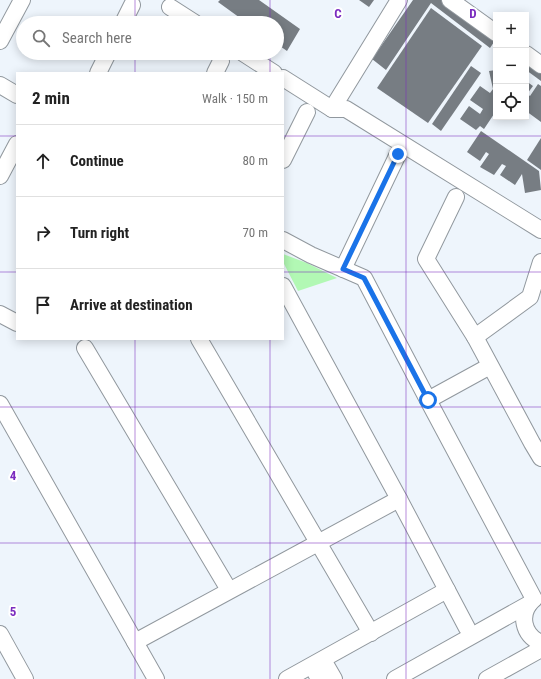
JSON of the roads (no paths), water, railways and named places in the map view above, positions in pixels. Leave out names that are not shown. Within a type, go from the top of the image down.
[{"type":"street","points":[[0,41],[22,0]]},
{"type":"street","points":[[332,109],[399,0]]},
{"type":"street","points":[[450,0],[493,31]]},
{"type":"street","points":[[126,16],[132,5]]},
{"type":"street","points":[[170,7],[184,16]]},
{"type":"street","points":[[529,56],[541,65]]},
{"type":"street","points":[[98,72],[104,60]]},
{"type":"street","points":[[254,60],[272,72]]},
{"type":"street","points":[[284,79],[332,109],[346,109],[541,230]]},
{"type":"street","points":[[0,85],[16,94]]},
{"type":"street","points":[[284,158],[307,112]]},
{"type":"street","points":[[0,176],[16,146]]},
{"type":"street","points":[[343,269],[398,154]]},
{"type":"street","points":[[456,196],[426,259],[475,337],[490,366],[536,441],[541,458]]},
{"type":"street","points":[[284,241],[311,256],[364,278],[535,599]]},
{"type":"street","points":[[475,337],[535,301],[541,262]]},
{"type":"street","points":[[284,288],[399,499],[467,628]]},
{"type":"street","points":[[0,314],[16,322]]},
{"type":"street","points":[[200,340],[371,633]]},
{"type":"street","points":[[85,348],[230,590]]},
{"type":"street","points":[[428,400],[490,366]]},
{"type":"street","points":[[0,404],[156,679]]},
{"type":"street","points":[[135,642],[399,499]]},
{"type":"street","points":[[287,679],[318,668],[371,633],[447,590]]},
{"type":"street","points":[[535,599],[525,611],[525,627],[529,634],[541,643]]},
{"type":"street","points":[[395,679],[535,599]]},
{"type":"street","points":[[0,634],[25,679]]},
{"type":"street","points":[[487,679],[541,650]]},
{"type":"street","points":[[318,668],[334,679]]}]
